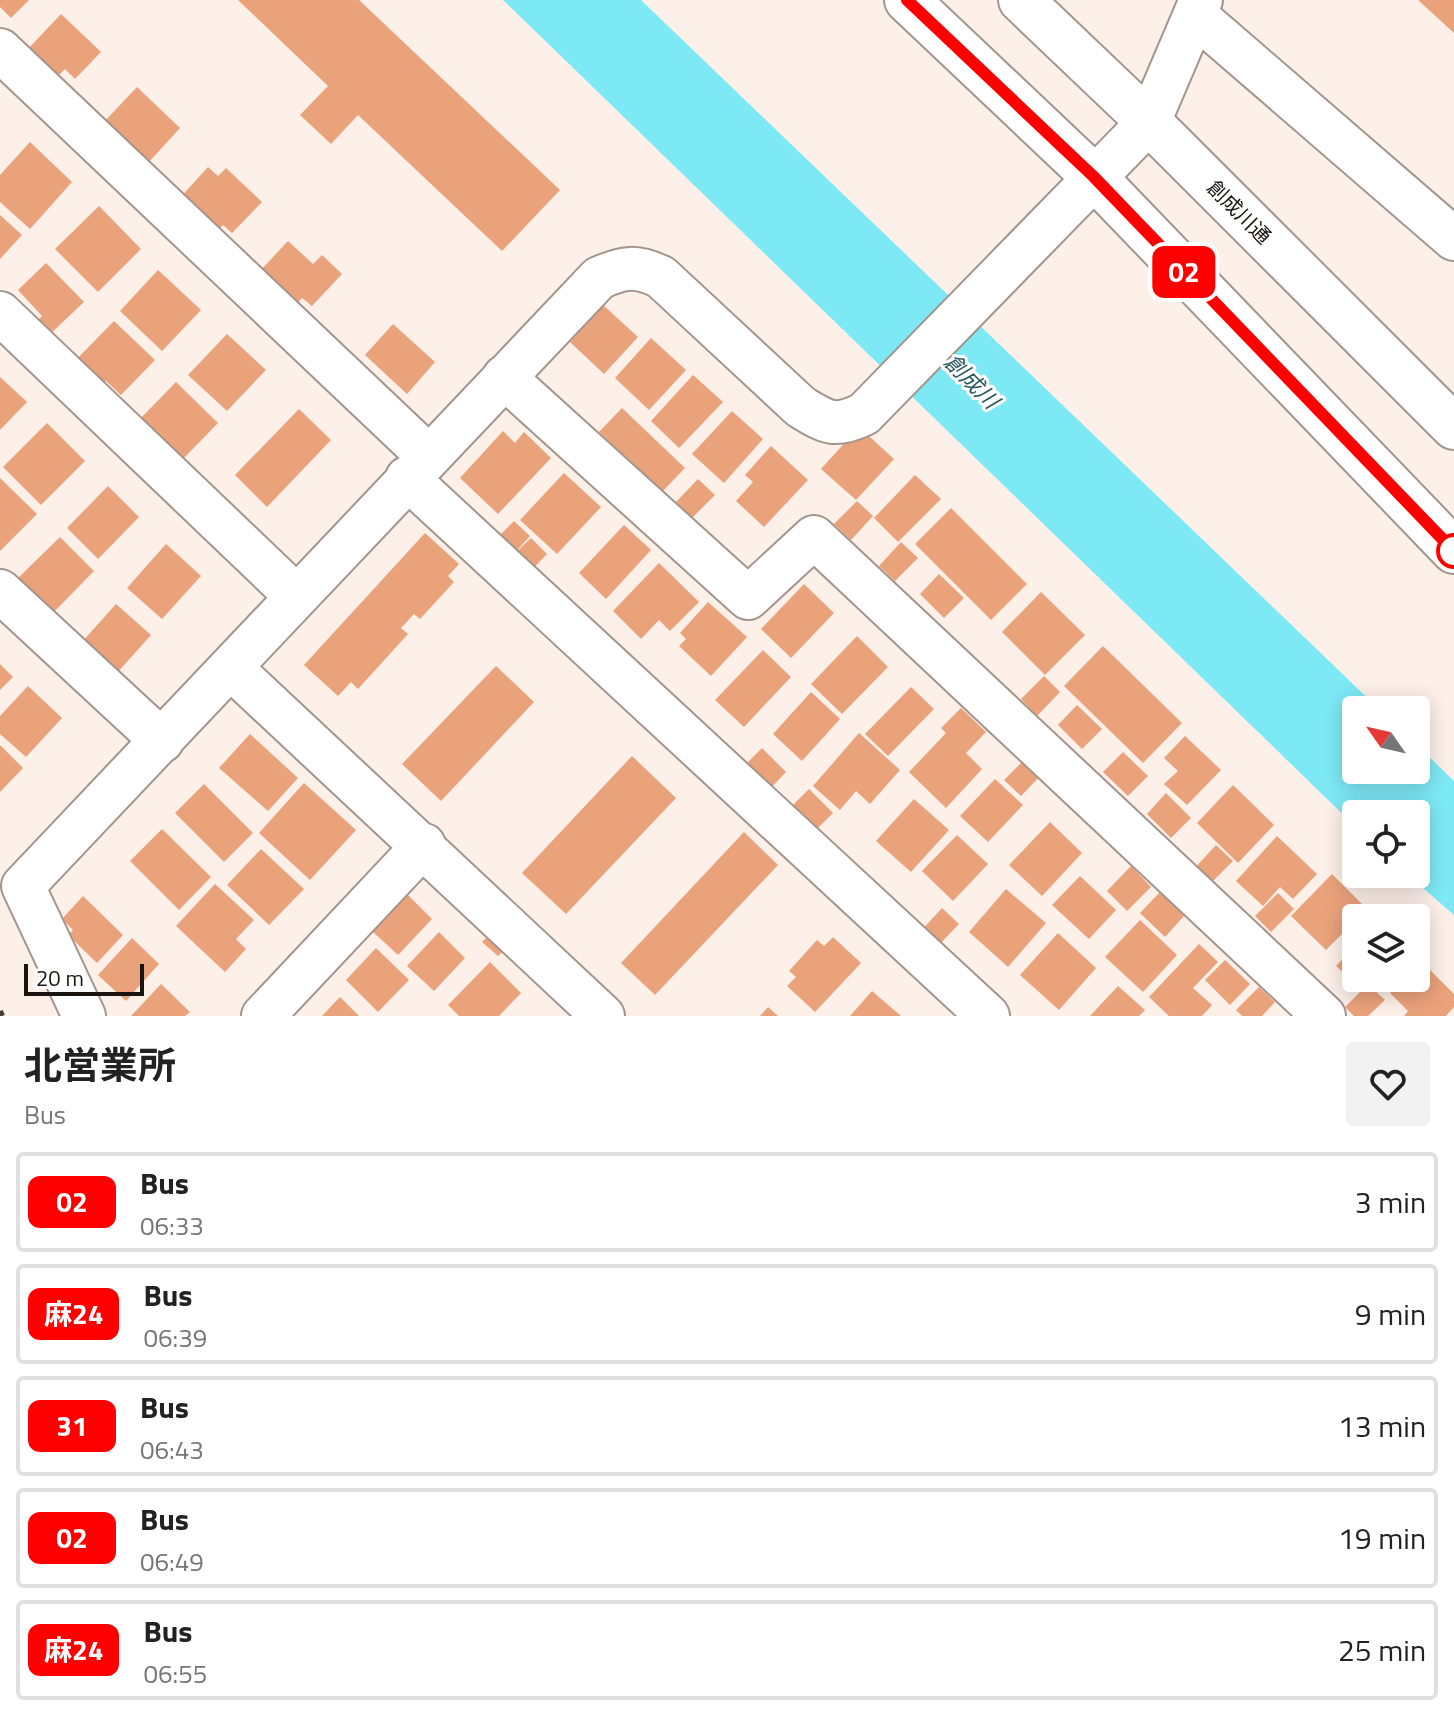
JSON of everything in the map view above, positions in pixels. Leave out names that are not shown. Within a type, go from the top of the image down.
[{"type":"highway","points":[[907,0],[1093,176],[1454,551]]},
{"type":"highway","name":"創成川通","points":[[1021,0],[1149,122],[1454,427]]},
{"type":"street","points":[[84,1016],[23,886],[599,278],[621,268],[639,267],[661,277],[801,407],[824,421],[844,423],[864,414],[1149,122],[1198,8],[1454,239]]},
{"type":"street","points":[[0,50],[418,467],[973,1011]]},
{"type":"street","points":[[0,313],[296,596]]},
{"type":"street","points":[[504,377],[748,598],[814,537],[1324,1016]]},
{"type":"street","points":[[0,591],[162,741]]},
{"type":"street","points":[[231,668],[424,845],[603,1016]]},
{"type":"street","points":[[263,1016],[424,845]]},
{"type":"water","name":"創成川","points":[[503,0],[641,0],[1365,696],[1342,696],[1342,784],[1430,784],[1430,758],[1454,781],[1454,915],[1423,888],[1430,888],[1430,800],[1342,800],[1342,813]]},
{"type":"building","points":[[0,0],[29,0],[11,18],[0,7]]},
{"type":"building","points":[[238,0],[359,0],[560,190],[502,251],[358,115],[331,144],[300,115],[328,86]]},
{"type":"building","points":[[1418,0],[1454,0],[1454,33]]},
{"type":"building","points":[[61,14],[101,52],[75,79],[65,69],[58,76],[28,49]]},
{"type":"building","points":[[137,87],[180,128],[148,163],[104,122]]},
{"type":"building","points":[[30,142],[72,182],[30,229],[0,202],[0,175]]},
{"type":"building","points":[[208,167],[218,176],[226,168],[262,202],[232,233],[223,225],[215,234],[178,200]]},
{"type":"building","points":[[99,206],[141,249],[98,292],[55,249]]},
{"type":"building","points":[[0,215],[22,235],[0,259]]},
{"type":"building","points":[[288,241],[313,264],[322,255],[342,274],[312,306],[302,298],[295,306],[259,272]]},
{"type":"building","points":[[46,263],[84,302],[48,336],[35,323],[42,316],[18,290]]},
{"type":"building","points":[[158,270],[201,310],[162,351],[120,311]]},
{"type":"building","points":[[603,305],[638,337],[604,374],[570,342]]},
{"type":"building","points":[[114,321],[155,360],[121,395],[106,381],[97,390],[71,365]]},
{"type":"building","points":[[393,324],[435,362],[407,394],[365,355]]},
{"type":"building","points":[[227,334],[266,370],[227,411],[188,375]]},
{"type":"building","points":[[651,338],[686,370],[649,410],[615,378]]},
{"type":"building","points":[[693,375],[723,402],[679,448],[651,421]]},
{"type":"building","points":[[0,377],[27,402],[0,430]]},
{"type":"building","points":[[176,382],[218,423],[181,461],[139,420]]},
{"type":"building","points":[[622,408],[685,468],[663,491],[599,432]]},
{"type":"building","points":[[299,409],[331,440],[267,507],[235,475]]},
{"type":"building","points":[[732,411],[763,439],[724,483],[692,454]]},
{"type":"building","points":[[47,423],[85,461],[41,505],[3,467]]},
{"type":"building","points":[[859,427],[894,459],[856,500],[821,469]]},
{"type":"building","points":[[503,431],[515,443],[524,432],[551,458],[498,514],[460,478]]},
{"type":"building","points":[[771,446],[808,480],[764,527],[736,501],[753,482],[745,475]]},
{"type":"building","points":[[564,473],[601,507],[557,554],[520,520]]},
{"type":"building","points":[[915,475],[941,499],[898,542],[874,518]]},
{"type":"building","points":[[0,478],[37,514],[0,551]]},
{"type":"building","points":[[698,479],[715,495],[692,518],[676,502]]},
{"type":"building","points":[[108,486],[139,517],[98,559],[67,528]]},
{"type":"building","points":[[857,501],[873,516],[851,540],[834,524]]},
{"type":"building","points":[[951,508],[1027,584],[991,620],[915,544]]},
{"type":"building","points":[[514,521],[530,536],[513,555],[531,538],[547,554],[524,578],[491,544]]},
{"type":"building","points":[[624,525],[651,550],[606,599],[579,573]]},
{"type":"building","points":[[425,533],[459,564],[448,576],[454,582],[420,619],[414,614],[401,628],[408,634],[358,689],[351,682],[338,696],[304,665]]},
{"type":"building","points":[[60,537],[94,571],[50,616],[15,581]]},
{"type":"building","points":[[901,542],[918,558],[895,581],[879,566]]},
{"type":"building","points":[[166,544],[201,576],[162,619],[127,588]]},
{"type":"building","points":[[659,563],[699,602],[670,631],[659,620],[641,639],[613,611]]},
{"type":"building","points":[[939,574],[964,598],[944,618],[920,594]]},
{"type":"building","points":[[804,584],[834,613],[791,658],[761,629]]},
{"type":"building","points":[[1041,592],[1085,635],[1045,675],[1002,632]]},
{"type":"building","points":[[708,602],[747,637],[711,676],[679,646],[686,639],[680,633]]},
{"type":"building","points":[[116,604],[151,635],[117,673],[82,642]]},
{"type":"building","points":[[857,636],[888,667],[842,714],[811,684]]},
{"type":"building","points":[[1103,646],[1182,723],[1143,763],[1064,686]]},
{"type":"building","points":[[763,650],[791,677],[744,727],[715,700]]},
{"type":"building","points":[[0,664],[13,677],[0,690]]},
{"type":"building","points":[[496,666],[534,702],[441,801],[402,764]]},
{"type":"building","points":[[1044,676],[1060,692],[1037,716],[1021,699]]},
{"type":"building","points":[[28,686],[62,718],[26,757],[0,734],[0,716]]},
{"type":"building","points":[[911,687],[934,709],[888,756],[865,734]]},
{"type":"building","points":[[811,692],[840,719],[802,761],[773,734]]},
{"type":"building","points":[[1077,705],[1102,729],[1082,749],[1058,725]]},
{"type":"building","points":[[961,708],[986,732],[966,753],[982,769],[946,808],[909,772],[946,733],[941,728]]},
{"type":"building","points":[[859,733],[900,770],[870,804],[856,791],[840,810],[813,786]]},
{"type":"building","points":[[250,734],[298,778],[268,811],[219,768]]},
{"type":"building","points":[[1185,736],[1221,770],[1187,805],[1164,784],[1178,771],[1164,758]]},
{"type":"building","points":[[0,745],[23,768],[0,792]]},
{"type":"building","points":[[762,748],[786,772],[767,792],[742,768]]},
{"type":"building","points":[[1123,752],[1148,776],[1128,796],[1103,772]]},
{"type":"building","points":[[632,756],[676,798],[566,914],[522,873]]},
{"type":"building","points":[[1027,757],[1043,773],[1021,796],[1004,780]]},
{"type":"building","points":[[995,779],[1023,805],[988,842],[960,816]]},
{"type":"building","points":[[304,783],[356,830],[310,880],[259,833]]},
{"type":"building","points":[[204,784],[253,833],[224,862],[175,813]]},
{"type":"building","points":[[1233,785],[1274,825],[1238,863],[1197,823]]},
{"type":"building","points":[[809,789],[833,813],[813,833],[789,809]]},
{"type":"building","points":[[1166,793],[1191,818],[1171,838],[1147,814]]},
{"type":"building","points":[[914,799],[949,830],[911,872],[876,841]]},
{"type":"building","points":[[1050,822],[1082,853],[1042,896],[1009,865]]},
{"type":"building","points":[[162,829],[211,877],[179,910],[130,861]]},
{"type":"building","points":[[744,832],[778,865],[655,995],[621,963]]},
{"type":"building","points":[[957,835],[988,864],[953,901],[922,871]]},
{"type":"building","points":[[1277,836],[1317,874],[1293,899],[1280,887],[1263,906],[1236,881]]},
{"type":"building","points":[[1216,845],[1233,861],[1210,884],[1194,869]]},
{"type":"building","points":[[261,849],[304,889],[269,925],[227,885]]},
{"type":"building","points":[[1131,866],[1151,887],[1127,911],[1107,891]]},
{"type":"building","points":[[1332,874],[1342,888],[1346,888],[1362,904],[1342,904],[1342,934],[1326,950],[1291,916]]},
{"type":"building","points":[[1080,876],[1116,910],[1089,939],[1052,905]]},
{"type":"building","points":[[215,884],[254,920],[236,939],[246,949],[225,972],[176,926]]},
{"type":"building","points":[[1006,889],[1046,923],[1008,967],[969,932]]},
{"type":"building","points":[[1160,892],[1184,916],[1165,937],[1140,913]]},
{"type":"building","points":[[1278,893],[1294,909],[1271,932],[1255,916]]},
{"type":"building","points":[[407,894],[432,919],[398,955],[372,931]]},
{"type":"building","points":[[83,896],[123,935],[97,963],[68,935],[73,930],[62,919]]},
{"type":"building","points":[[942,908],[959,924],[936,948],[920,932]]},
{"type":"building","points":[[1140,920],[1177,955],[1143,992],[1105,957]]},
{"type":"building","points":[[439,932],[465,958],[434,991],[407,966]]},
{"type":"building","points":[[492,932],[507,947],[498,956],[482,942]]},
{"type":"building","points":[[1058,933],[1096,968],[1059,1010],[1020,975]]},
{"type":"building","points":[[833,937],[861,963],[815,1012],[787,986],[796,977],[789,971],[817,940],[824,946]]},
{"type":"building","points":[[132,938],[159,964],[126,1001],[98,975]]},
{"type":"building","points":[[1199,944],[1218,962],[1193,988],[1212,1005],[1202,1016],[1169,1016],[1149,997]]},
{"type":"building","points":[[376,948],[409,980],[378,1012],[346,980]]},
{"type":"building","points":[[1225,960],[1250,984],[1230,1005],[1205,980]]},
{"type":"building","points":[[490,962],[521,993],[499,1016],[459,1016],[448,1005]]},
{"type":"building","points":[[1430,970],[1454,994],[1454,1007],[1446,1016],[1404,1016],[1408,1011],[1390,993],[1430,992]]},
{"type":"building","points":[[161,984],[190,1012],[185,1016],[131,1016]]},
{"type":"building","points":[[1118,986],[1145,1010],[1139,1016],[1090,1016]]},
{"type":"building","points":[[1259,987],[1275,1002],[1262,1016],[1242,1016],[1236,1010]]},
{"type":"building","points":[[872,991],[901,1016],[850,1016]]},
{"type":"building","points":[[1360,992],[1376,992],[1385,1000],[1368,1016],[1354,1016],[1345,1007]]},
{"type":"building","points":[[340,997],[359,1016],[322,1016]]},
{"type":"building","points":[[768,1007],[778,1016],[760,1016]]},
{"type":"railway","points":[[0,1011],[2,1016]]},
{"type":"bus line","name":"02","points":[[907,0],[1093,176],[1454,551]]}]
